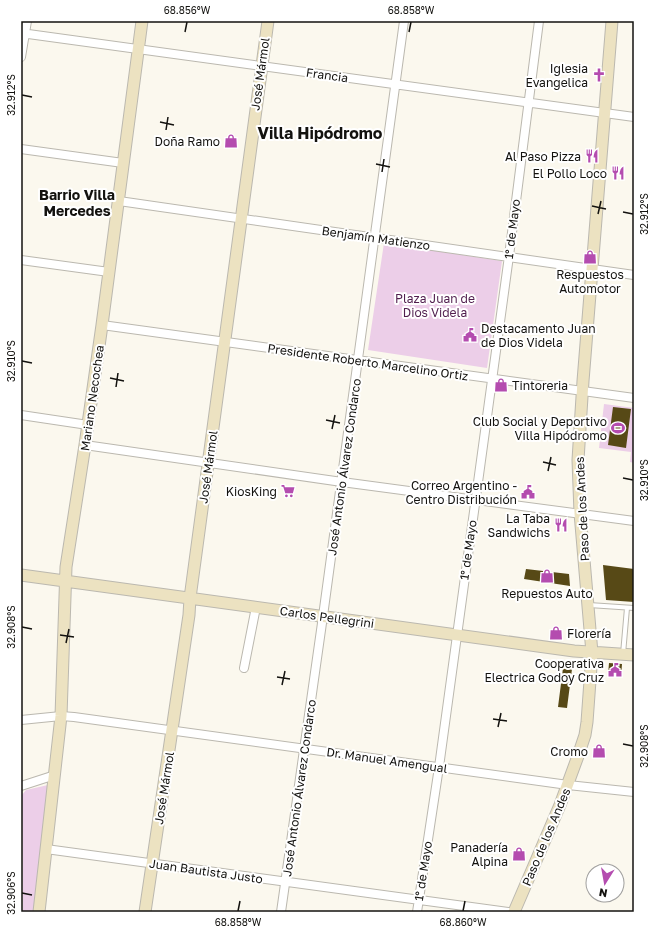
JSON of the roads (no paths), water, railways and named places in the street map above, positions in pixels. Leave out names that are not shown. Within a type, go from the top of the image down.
[{"type":"street","points":[[21,57],[23,33],[27,21]]},
{"type":"street","name":"Mariano Necochea","points":[[39,912],[61,716],[66,567],[102,325],[142,21]]},
{"type":"street","name":"José Mármol","points":[[146,912],[189,615],[190,598],[268,21]]},
{"type":"street","name":"José Antonio Álvarez Condarco","points":[[281,912],[342,482],[404,21]]},
{"type":"street","name":"1° de Mayo","points":[[417,912],[439,767],[509,256],[539,21]]},
{"type":"street","name":"Paso de los Andes","points":[[514,912],[568,784],[585,735],[589,704],[592,653],[580,513],[578,460],[582,390],[612,21]]},
{"type":"street","name":"Francia","points":[[23,33],[634,116]]},
{"type":"street","points":[[21,149],[123,163]]},
{"type":"street","name":"Benjamín Matienzo","points":[[119,201],[634,275]]},
{"type":"street","points":[[21,260],[109,272]]},
{"type":"street","name":"Presidente Roberto Marcelino Ortiz","points":[[102,325],[634,398]]},
{"type":"street","points":[[21,415],[88,425]]},
{"type":"street","points":[[85,445],[342,482],[634,520]]},
{"type":"street","name":"Carlos Pellegrini","points":[[21,575],[592,653],[628,655]]},
{"type":"street","points":[[244,668],[256,607]]},
{"type":"street","name":"Dr. Manuel Amengual","points":[[21,720],[61,716],[634,792]]},
{"type":"street","points":[[21,786],[55,775]]},
{"type":"street","name":"Juan Bautista Justo","points":[[46,849],[508,912]]},
{"type":"lane","points":[[588,605],[634,608]]},
{"type":"lane","points":[[627,608],[628,655]]},
{"type":"place","name":"Iglesia Evangelica","points":[[599,75]]},
{"type":"place","name":"Doña Ramo","points":[[231,141]]},
{"type":"place","name":"Al Paso Pizza","points":[[592,156]]},
{"type":"place","name":"El Pollo Loco","points":[[618,173]]},
{"type":"place","name":"Respuestos Automotor","points":[[590,257]]},
{"type":"place","name":"Destacamento Juan de Dios Videla","points":[[470,335]]},
{"type":"place","name":"Tintoreria","points":[[501,385]]},
{"type":"place","name":"Club Social y Deportivo Villa Hipódromo","points":[[618,428]]},
{"type":"place","name":"KiosKing","points":[[288,491]]},
{"type":"place","name":"Correo Argentino - Centro Distribución","points":[[528,492]]},
{"type":"place","name":"La Taba Sandwichs","points":[[561,525]]},
{"type":"place","name":"Repuestos Auto","points":[[547,576]]},
{"type":"place","name":"Florería","points":[[556,633]]},
{"type":"place","name":"Cooperativa Electrica Godoy Cruz","points":[[615,670]]},
{"type":"place","name":"Cromo","points":[[599,751]]},
{"type":"place","name":"Panadería Alpina","points":[[519,854]]},
{"type":"district","name":"Villa Hipódromo","points":[[320,133]]},
{"type":"district","name":"Barrio Villa Mercedes","points":[[77,202]]},
{"type":"park label","name":"Plaza Juan de Dios Videla","points":[[435,305]]}]
